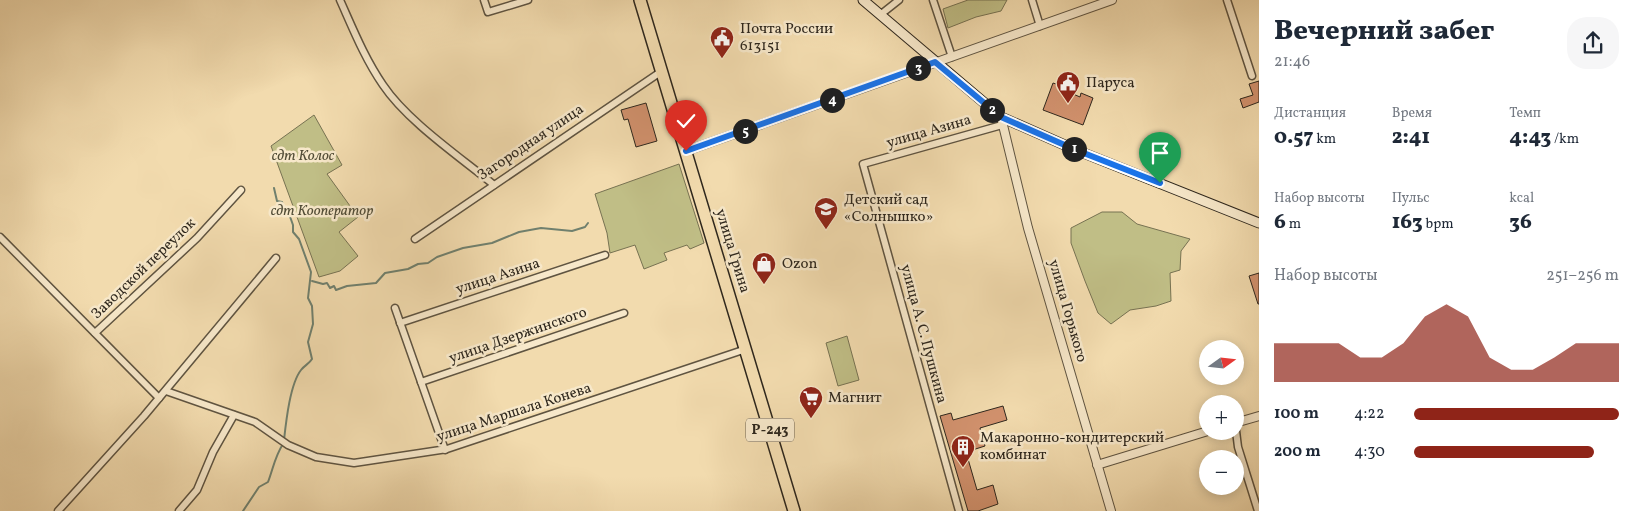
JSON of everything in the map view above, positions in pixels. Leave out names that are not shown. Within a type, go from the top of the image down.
[{"type":"highway","name":"улица Грина","points":[[640,0],[794,511]]},
{"type":"main road","points":[[863,0],[1002,121],[1259,223]]},
{"type":"street","points":[[340,0],[360,44],[384,87],[416,122],[494,185]]},
{"type":"street","points":[[484,0],[488,12],[528,0]]},
{"type":"street","points":[[880,15],[899,0]]},
{"type":"street","points":[[933,0],[952,57]]},
{"type":"street","points":[[1032,0],[1040,26]]},
{"type":"street","points":[[686,151],[1112,0]]},
{"type":"street","points":[[1227,0],[1252,76]]},
{"type":"street","name":"Загородная улица","points":[[416,239],[662,71]]},
{"type":"street","name":"улица Азина","points":[[864,164],[1002,121]]},
{"type":"street","name":"улица Горького","points":[[1002,121],[1028,228],[1110,511]]},
{"type":"street","name":"улица А. С. Пушкина","points":[[864,164],[959,511]]},
{"type":"street","name":"Заводской переулок","points":[[0,236],[95,333],[197,238],[241,190]]},
{"type":"street","name":"улица Азина","points":[[400,323],[605,255]]},
{"type":"street","points":[[58,511],[89,479],[166,390],[276,258]]},
{"type":"street","points":[[395,308],[445,450]]},
{"type":"street","name":"улица Дзержинского","points":[[421,382],[624,313]]},
{"type":"street","points":[[95,333],[159,398]]},
{"type":"street","name":"улица Маршала Конева","points":[[166,390],[255,422],[284,442],[316,457],[354,463],[445,450],[746,349]]},
{"type":"street","points":[[179,511],[197,490],[213,452],[234,415]]},
{"type":"street","points":[[1244,420],[1259,416]]},
{"type":"street","points":[[1097,465],[1199,434]]},
{"type":"street","points":[[1237,440],[1258,511]]},
{"type":"green space","points":[[968,0],[1007,0],[1001,11],[976,17],[948,28],[943,9]]},
{"type":"green space","points":[[314,115],[342,165],[327,174],[358,217],[339,232],[358,256],[340,271],[319,277],[271,146]]},
{"type":"green space","points":[[679,164],[704,243],[690,249],[687,245],[664,253],[667,260],[644,269],[635,245],[610,253],[607,233],[595,194]]},
{"type":"green space","points":[[1102,212],[1122,212],[1137,224],[1190,239],[1181,251],[1180,270],[1170,273],[1171,301],[1156,306],[1130,310],[1111,324],[1098,313],[1071,243],[1071,228]]},
{"type":"green space","points":[[847,336],[859,380],[838,386],[826,343]]},
{"type":"building","points":[[1259,81],[1259,102],[1243,108],[1240,99],[1253,95],[1249,84]]},
{"type":"building","name":"Паруса","points":[[1053,83],[1065,87],[1064,90],[1080,97],[1081,93],[1093,98],[1083,125],[1043,110]]},
{"type":"building","points":[[646,103],[657,141],[636,147],[628,119],[624,120],[621,110]]},
{"type":"building","points":[[1259,273],[1259,304],[1258,304],[1249,276]]},
{"type":"building","name":"Макаронно-кондитерский комбинат","points":[[1003,406],[1007,420],[980,428],[985,446],[966,452],[977,490],[993,485],[998,504],[978,511],[968,511],[940,416],[951,413],[953,420]]},
{"type":"waterway","points":[[274,188],[277,201],[282,202],[284,211],[288,211],[293,225],[293,232],[299,239],[311,272],[308,298],[312,306],[313,324],[308,342],[312,359],[301,370],[294,384],[284,440]]},
{"type":"waterway","points":[[312,281],[323,284],[327,283],[330,288],[334,286],[336,290],[347,286],[376,283],[385,273],[428,263],[437,257],[463,248],[492,243],[519,232],[541,228],[572,231],[585,227],[588,223]]},
{"type":"waterway","points":[[243,511],[259,487],[268,482],[283,444]]},
{"type":"place","name":"Почта России 613151","points":[[722,59]]},
{"type":"place","name":"Паруса","points":[[1068,104]]},
{"type":"place","name":"Детский сад «Солнышко»","points":[[826,230]]},
{"type":"place","name":"Ozon","points":[[764,285]]},
{"type":"place","name":"Магнит","points":[[811,419]]},
{"type":"place","name":"Макаронно-кондитерский комбинат","points":[[963,468]]},
{"type":"route","points":[[686,151],[935,62],[1001,117],[1076,150],[1160,183]]},
{"type":"park label","name":"сдт Колос","points":[[303,156]]},
{"type":"park label","name":"сдт Кооператор","points":[[322,211]]}]
